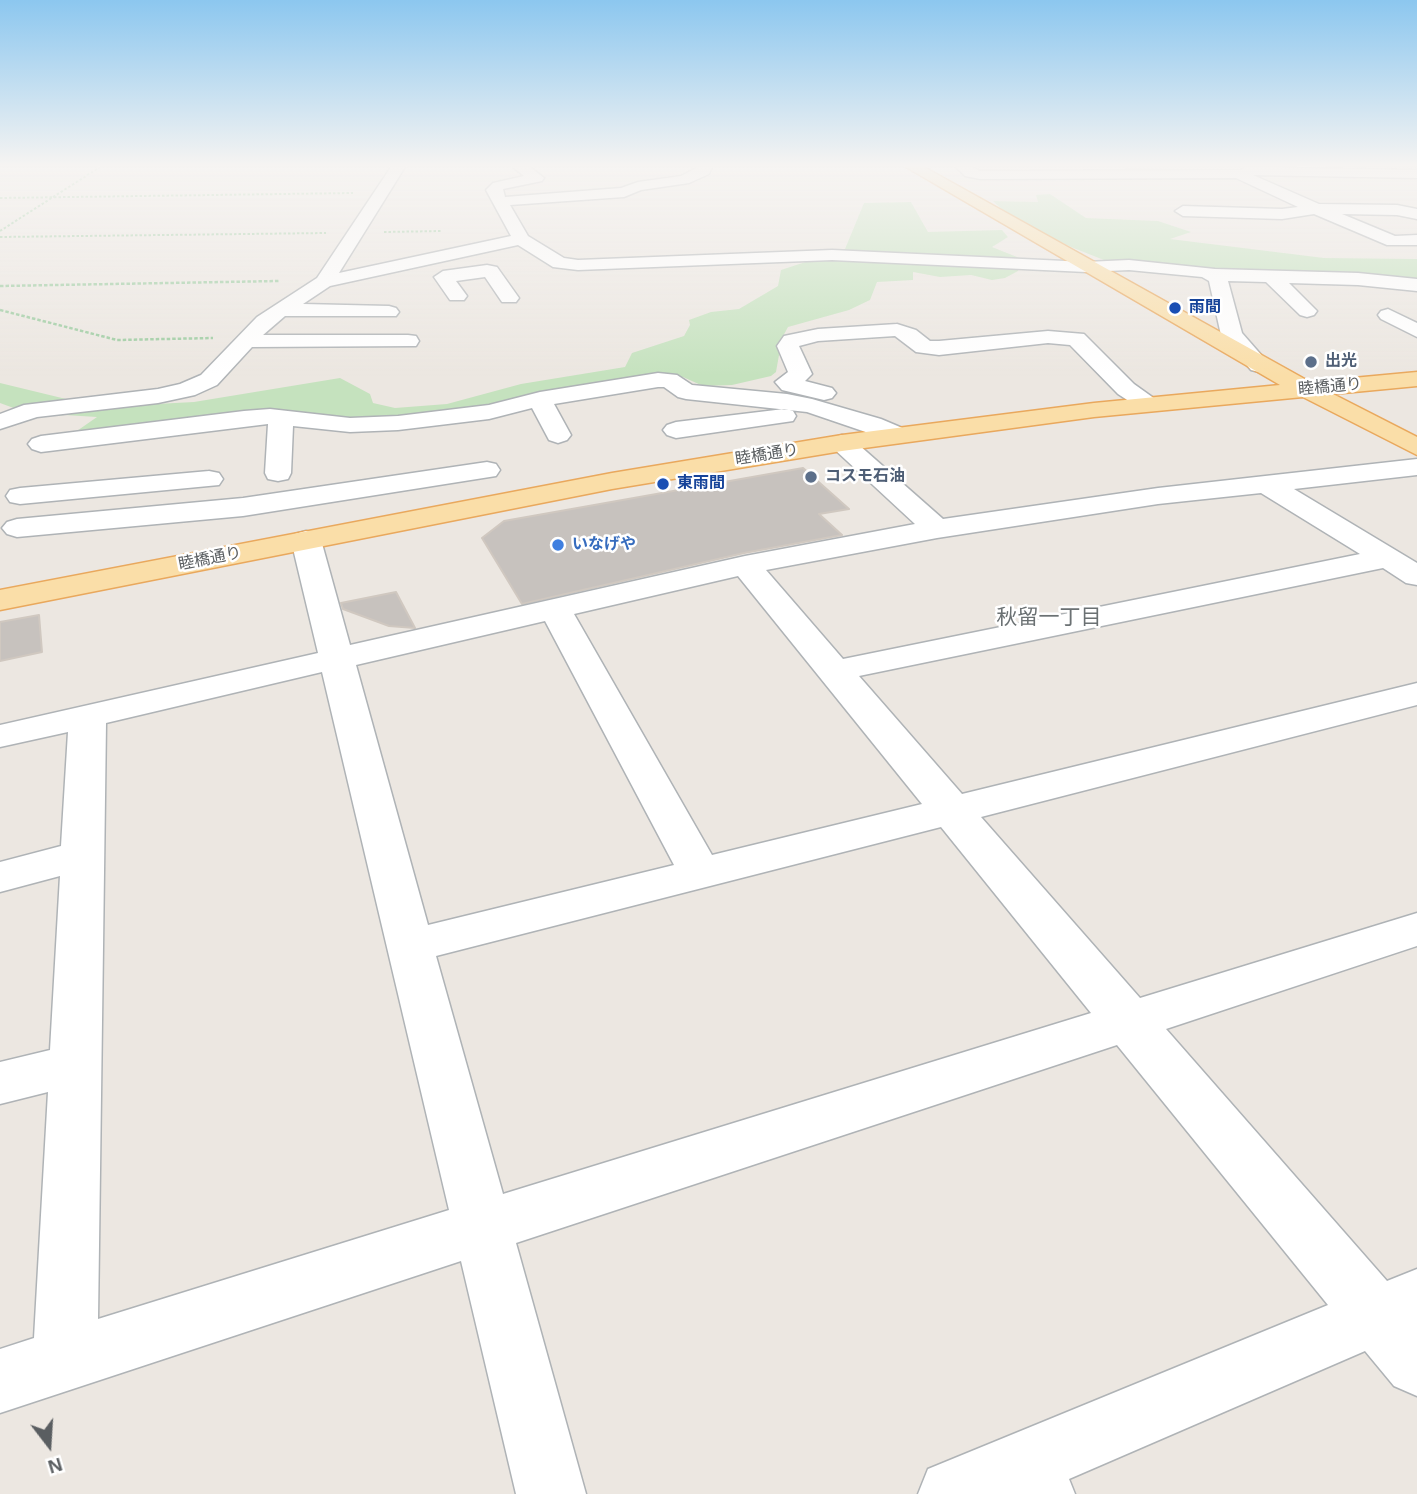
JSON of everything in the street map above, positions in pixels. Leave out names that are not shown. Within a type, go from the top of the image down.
[{"type":"main road","points":[[1034,237],[1259,365],[1416,450]]},
{"type":"main road","name":"睦橋通り","points":[[0,600],[612,481],[842,443],[1150,404],[1417,379]]},
{"type":"street","points":[[324,282],[351,237]]},
{"type":"street","points":[[6,414],[158,396],[187,390],[221,370],[250,335],[324,282],[496,245],[513,237]]},
{"type":"street","points":[[523,237],[559,262]]},
{"type":"street","points":[[1382,237],[1417,253]]},
{"type":"street","points":[[1393,241],[1417,240]]},
{"type":"street","points":[[632,262],[631,258],[639,244]]},
{"type":"street","points":[[457,296],[443,277],[490,271],[512,264],[496,245]]},
{"type":"street","points":[[533,266],[559,262],[578,265],[832,255],[1086,267],[1129,265],[1213,275],[1358,279],[1417,285]]},
{"type":"street","points":[[490,271],[509,298]]},
{"type":"street","points":[[1213,275],[1217,278],[1232,335],[1259,365]]},
{"type":"street","points":[[1273,278],[1307,311]]},
{"type":"street","points":[[282,310],[389,312]]},
{"type":"street","points":[[1388,315],[1417,331]]},
{"type":"street","points":[[250,335],[376,329]]},
{"type":"street","points":[[872,424],[871,419],[827,394],[787,382],[801,374],[789,353],[788,346],[792,341],[818,335],[897,330],[909,334],[924,347],[940,348],[1064,337],[1076,339],[1126,389],[1150,404]]},
{"type":"street","points":[[250,335],[408,341]]},
{"type":"street","points":[[39,455],[244,418],[281,417],[350,425],[432,419],[493,422],[540,399],[658,380],[669,380],[686,391],[787,401],[872,424],[898,435]]},
{"type":"street","points":[[540,399],[558,435]]},
{"type":"street","points":[[676,430],[828,411]]},
{"type":"street","points":[[6,414],[39,455],[105,461]]},
{"type":"street","points":[[278,473],[281,417]]},
{"type":"street","points":[[432,419],[442,443]]},
{"type":"street","points":[[842,443],[937,529]]},
{"type":"street","points":[[0,736],[745,565],[937,529],[1265,483],[1416,450]]},
{"type":"street","points":[[0,555],[9,546],[20,496],[39,455]]},
{"type":"street","points":[[12,527],[243,506],[486,470]]},
{"type":"street","points":[[20,496],[209,479]]},
{"type":"street","points":[[1265,483],[1417,576]]},
{"type":"street","points":[[306,540],[551,1494]]},
{"type":"street","points":[[834,671],[1388,558]]},
{"type":"street","points":[[745,565],[1128,1021],[1397,1307],[1417,1364]]},
{"type":"street","points":[[554,607],[701,874]]},
{"type":"street","points":[[410,946],[1417,694]]},
{"type":"street","points":[[65,1360],[87,716]]},
{"type":"street","points":[[0,877],[83,855]]},
{"type":"street","points":[[0,1381],[1416,930]]},
{"type":"street","points":[[0,1083],[75,1064]]},
{"type":"street","points":[[953,1494],[1031,1479],[1397,1307]]},
{"type":"path","points":[[0,237],[20,237]]},
{"type":"path","points":[[0,286],[324,282]]},
{"type":"path","points":[[0,310],[117,340],[250,335]]},
{"type":"green space","points":[[850,237],[1008,237],[992,247],[1022,259],[1018,271],[1005,278],[992,280],[971,275],[940,277],[913,272],[913,280],[877,282],[870,300],[849,310],[788,327],[782,338],[776,372],[771,376],[732,385],[703,386],[683,377],[573,390],[490,408],[372,424],[337,418],[74,433],[97,417],[38,417],[0,403],[0,383],[99,407],[194,402],[340,378],[370,394],[373,403],[395,408],[447,404],[521,384],[625,367],[632,353],[684,336],[690,325],[689,320],[711,312],[739,309],[778,286],[781,270],[845,249]]},
{"type":"green space","points":[[1050,237],[1177,237],[1170,239],[1324,258],[1417,259],[1417,286],[1233,282],[1109,262]]},
{"type":"building","points":[[803,468],[849,509],[819,514],[842,535],[744,553],[522,604],[482,538],[504,521]]},
{"type":"building","points":[[396,592],[415,628],[389,626],[343,609],[341,603]]},
{"type":"building","points":[[39,615],[42,652],[0,661],[0,622]]},
{"type":"place","name":"雨間","points":[[1175,308]]},
{"type":"place","name":"出光","points":[[1311,362]]},
{"type":"place","name":"コスモ石油","points":[[811,477]]},
{"type":"place","name":"東雨間","points":[[663,484]]},
{"type":"place","name":"いなげや","points":[[558,545]]},
{"type":"district","name":"秋留一丁目","points":[[1049,618]]}]
